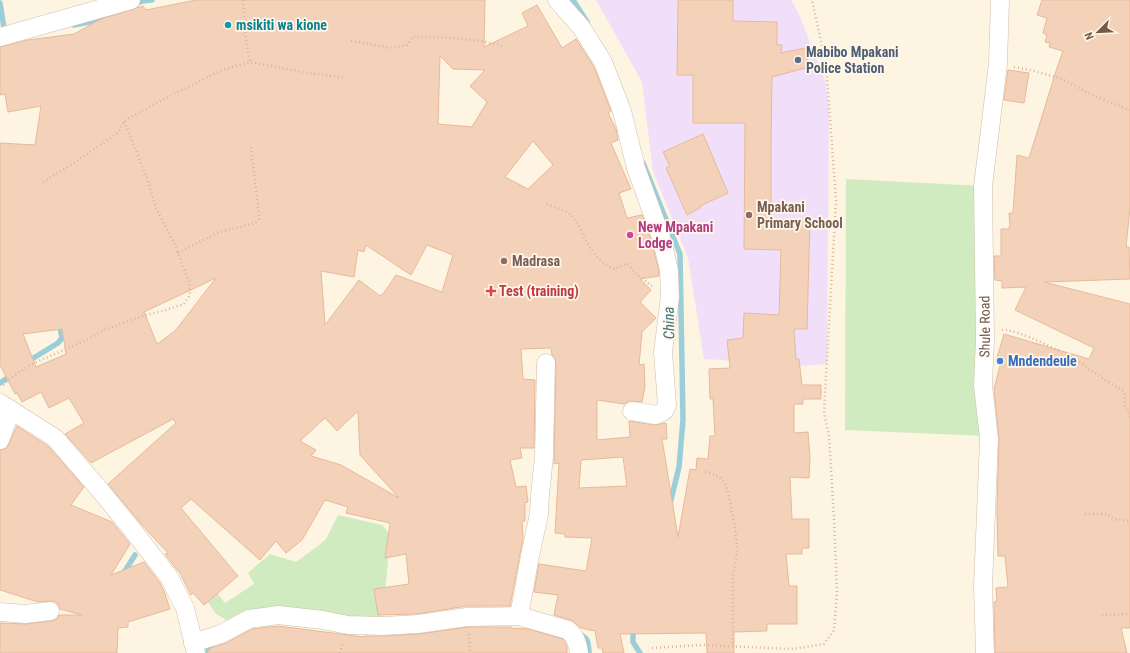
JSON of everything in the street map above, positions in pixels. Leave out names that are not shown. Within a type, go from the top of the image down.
[{"type":"street","points":[[1,34],[131,0]]},
{"type":"street","points":[[557,0],[581,27],[603,62],[618,98],[636,168],[660,237],[669,270],[670,297],[663,352],[667,398],[666,409],[664,412],[656,415],[632,411]]},
{"type":"street","name":"Shule Road","points":[[985,653],[983,586],[989,439],[983,385],[985,340],[983,186],[998,64],[1000,0]]},
{"type":"street","points":[[519,616],[539,514],[544,457],[546,363]]},
{"type":"street","points":[[0,440],[6,407],[55,438],[131,528],[169,577],[185,608],[195,648],[249,620],[266,616],[286,616],[324,620],[348,625],[382,626],[418,624],[467,618],[519,616],[568,630],[573,634],[578,645],[579,653]]},
{"type":"street","points":[[0,612],[25,614],[50,611]]},
{"type":"path","points":[[243,0],[246,41],[250,62]]},
{"type":"path","points":[[652,648],[703,645],[792,649],[824,644],[834,630],[837,593],[834,518],[829,436],[824,413],[836,200],[826,64],[812,0]]},
{"type":"path","points":[[351,41],[393,48],[407,45],[412,37],[442,37],[477,40],[503,47]]},
{"type":"path","points":[[43,182],[119,132],[124,121],[200,80],[222,70],[250,62],[345,78]]},
{"type":"path","points":[[998,64],[1035,71],[1062,79],[1094,96],[1130,110]]},
{"type":"path","points":[[0,389],[13,376],[32,364],[82,342],[104,330],[145,315],[164,311],[184,304],[190,295],[189,281],[178,253],[156,208],[147,178],[124,121]]},
{"type":"path","points":[[178,253],[217,233],[255,223],[259,219],[251,147]]},
{"type":"path","points":[[547,204],[567,212],[575,219],[591,249],[607,266],[616,269],[628,264],[636,274],[647,283],[670,297]]},
{"type":"path","points":[[985,340],[998,331],[1006,330],[1015,332],[1073,358],[1123,392],[1125,396],[1124,404],[1130,417]]},
{"type":"path","points":[[705,472],[717,476],[725,484],[729,498],[738,550],[733,572],[734,619],[732,646]]},
{"type":"path","points":[[1085,514],[1107,514],[1114,520],[1130,521]]},
{"type":"path","points":[[1102,615],[1130,614]]},
{"type":"shaded area","name":"Mpakani Primary School","points":[[596,0],[791,0],[799,14],[826,83],[829,110],[827,364],[785,367],[772,363],[704,359],[688,258],[653,171],[642,82]]},
{"type":"green space","points":[[846,179],[983,186],[987,436],[845,430]]},
{"type":"green space","points":[[338,515],[382,525],[388,532],[389,549],[383,605],[379,620],[304,613],[229,629],[225,619],[216,614],[206,599],[217,593],[225,603],[254,584],[248,573],[270,554],[296,562],[326,539]]},
{"type":"building","points":[[196,0],[485,0],[484,47],[528,26],[522,13],[537,5],[562,48],[576,39],[594,67],[611,111],[608,113],[616,129],[618,140],[611,143],[631,189],[619,193],[627,218],[642,215],[651,240],[659,271],[659,276],[640,279],[651,290],[640,302],[656,318],[642,332],[639,365],[644,364],[645,386],[642,402],[629,401],[624,404],[597,400],[597,440],[630,437],[629,421],[654,425],[666,423],[667,439],[662,439],[678,537],[690,469],[696,470],[697,458],[708,459],[710,436],[715,436],[713,399],[710,399],[709,369],[730,368],[727,340],[743,338],[744,313],[779,315],[781,250],[744,249],[745,123],[693,123],[693,75],[677,75],[678,0],[733,0],[733,21],[777,22],[777,45],[782,45],[781,53],[805,48],[809,67],[772,77],[771,142],[771,219],[810,220],[807,329],[794,329],[796,359],[799,359],[802,385],[821,385],[821,399],[803,399],[803,404],[794,404],[794,433],[808,432],[810,457],[809,478],[790,477],[792,519],[809,519],[809,548],[802,548],[802,554],[786,554],[789,586],[797,586],[797,624],[767,624],[767,631],[734,632],[734,653],[707,653],[706,633],[620,634],[624,653],[603,653],[602,648],[598,648],[595,631],[581,628],[571,620],[554,615],[558,595],[534,592],[539,564],[586,571],[592,538],[565,537],[565,534],[555,533],[559,463],[554,464],[556,363],[555,358],[552,355],[551,348],[521,349],[523,379],[535,380],[534,448],[520,448],[522,458],[510,460],[516,487],[526,486],[528,502],[525,503],[525,521],[522,521],[523,538],[510,606],[467,606],[417,614],[378,615],[374,589],[409,584],[406,554],[385,558],[390,523],[346,513],[348,507],[325,500],[302,540],[286,553],[276,541],[260,560],[191,499],[181,508],[238,576],[204,605],[193,593],[191,595],[179,571],[165,554],[168,553],[142,525],[108,484],[176,423],[173,419],[91,463],[65,434],[84,423],[69,398],[49,408],[41,392],[22,402],[17,393],[15,394],[0,365],[0,143],[35,145],[41,106],[8,112],[5,94],[0,95],[0,47],[28,40],[74,34],[101,19],[143,6],[146,10]],"holes":[[[440,56],[453,69],[485,70],[470,86],[487,102],[472,127],[438,124]],[[533,141],[553,165],[528,189],[505,177]],[[366,245],[411,275],[427,245],[453,255],[442,292],[396,275],[380,296],[359,280],[325,325],[321,271],[354,277],[358,250],[364,252]],[[216,278],[175,331],[157,344],[144,312]],[[62,329],[66,354],[36,367],[23,334]],[[358,411],[360,455],[399,498],[341,465],[311,456],[316,450],[300,441],[325,418],[337,431]],[[623,457],[627,486],[579,488],[581,460]]]},
{"type":"building","points":[[1042,0],[1130,0],[1130,208],[1126,247],[1129,247],[1130,279],[1044,282],[1130,304],[1130,628],[1121,628],[1127,653],[995,653],[994,602],[997,601],[996,588],[1008,587],[1005,556],[998,556],[997,509],[999,439],[994,389],[1001,362],[996,361],[1004,334],[1089,359],[1094,348],[1015,310],[1026,287],[1002,288],[1002,281],[995,280],[994,256],[1001,256],[1001,229],[1009,229],[1009,213],[1013,213],[1017,155],[1029,158],[1063,51],[1049,47],[1050,43],[1045,42],[1047,35],[1043,33],[1047,18],[1037,15]]},
{"type":"building","points":[[1008,70],[1029,73],[1024,103],[1004,100]]},
{"type":"building","points":[[703,134],[728,193],[700,206],[700,208],[687,215],[666,168],[670,166],[663,152]]},
{"type":"building","points":[[17,426],[49,447],[84,487],[71,505],[112,522],[130,544],[111,575],[144,562],[160,583],[164,591],[170,609],[128,622],[128,627],[118,628],[117,653],[0,653],[0,623],[26,624],[52,621],[57,619],[59,615],[82,615],[60,609],[58,604],[54,601],[38,602],[0,590],[0,450],[7,448]]},
{"type":"building","points":[[278,626],[364,637],[419,634],[468,627],[511,627],[528,629],[563,639],[567,646],[567,653],[207,653],[211,648],[226,643],[252,629]]},
{"type":"waterway","points":[[133,5],[142,1],[152,0]]},
{"type":"waterway","name":"China","points":[[573,0],[587,22]]},
{"type":"waterway","points":[[0,3],[4,28]]},
{"type":"waterway","points":[[74,25],[94,21],[108,15]]},
{"type":"waterway","name":"China","points":[[643,163],[680,254],[683,420],[679,467],[670,504]]},
{"type":"waterway","points":[[27,362],[58,343],[62,338],[59,323]]},
{"type":"waterway","points":[[0,383],[13,374]]},
{"type":"waterway","points":[[123,574],[135,555]]},
{"type":"waterway","name":"China","points":[[633,627],[633,642],[640,653]]},
{"type":"waterway","points":[[577,633],[586,638],[589,653]]},
{"type":"waterway","points":[[207,653],[210,646]]},
{"type":"place","name":"msikiti wa kione","points":[[228,25]]},
{"type":"place","name":"Mabibo Mpakani Police Station","points":[[798,60]]},
{"type":"place","name":"Mpakani Primary School","points":[[749,215]]},
{"type":"place","name":"New Mpakani Lodge","points":[[630,235]]},
{"type":"place","name":"Madrasa","points":[[504,261]]},
{"type":"place","name":"Test (training)","points":[[491,291]]},
{"type":"place","name":"Mndendeule","points":[[1000,361]]}]
